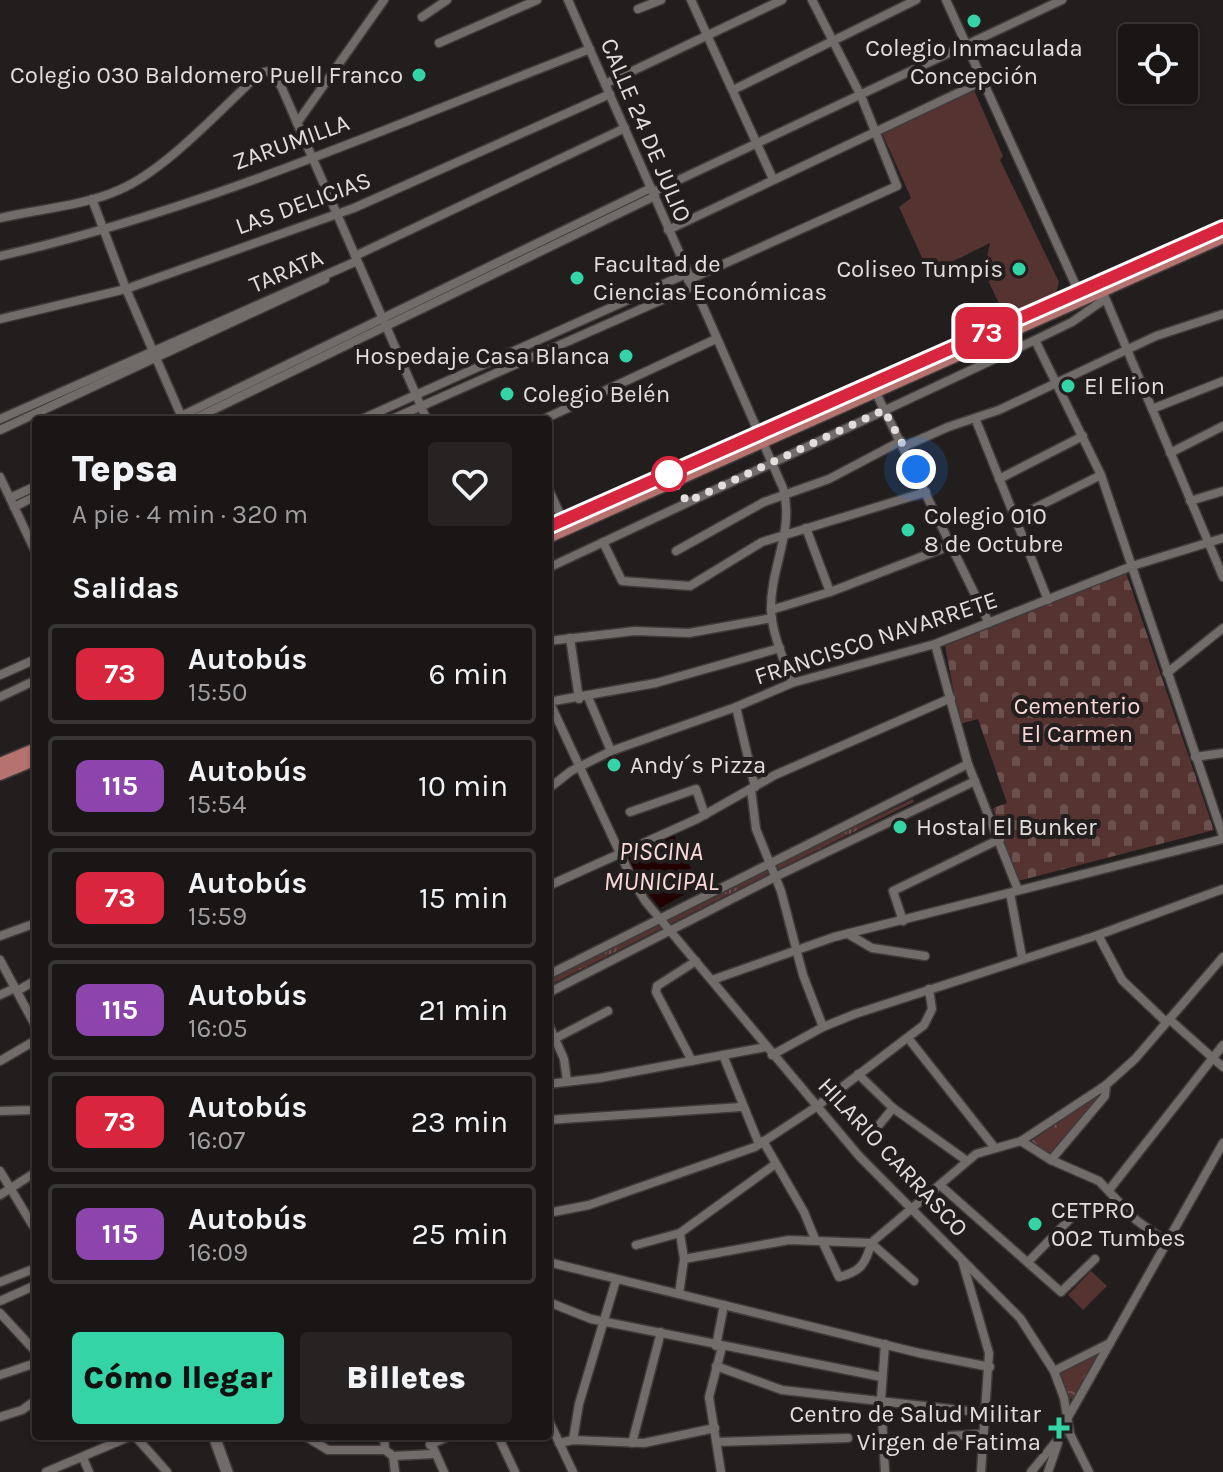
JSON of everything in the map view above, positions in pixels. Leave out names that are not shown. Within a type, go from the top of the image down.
[{"type":"highway","points":[[552,525],[875,391],[1223,228]]},
{"type":"highway","points":[[552,535],[760,438],[1080,296],[1104,295],[1223,237]]},
{"type":"highway","points":[[0,764],[32,751]]},
{"type":"highway","points":[[0,774],[32,761]]},
{"type":"main road","points":[[215,1440],[227,1472]]},
{"type":"street","points":[[297,123],[384,0]]},
{"type":"street","points":[[422,17],[447,0]]},
{"type":"street","points":[[439,43],[537,0]]},
{"type":"street","name":"CALLE 24 DE JULIO","points":[[568,0],[785,496],[787,533],[773,587],[772,614],[792,683]]},
{"type":"street","points":[[638,9],[661,0]]},
{"type":"street","points":[[691,0],[773,179]]},
{"type":"street","points":[[605,84],[782,0]]},
{"type":"street","points":[[399,416],[897,186],[877,131],[812,0]]},
{"type":"street","points":[[733,90],[916,0]]},
{"type":"street","points":[[946,0],[1080,296]]},
{"type":"street","points":[[200,416],[653,192],[759,145],[1062,0]]},
{"type":"street","name":"ZARUMILLA","points":[[0,256],[102,231],[312,157],[590,49]]},
{"type":"street","points":[[0,218],[118,191],[144,176],[260,73],[269,71],[281,86],[425,416]]},
{"type":"street","points":[[668,230],[983,81]]},
{"type":"street","name":"LAS DELICIAS","points":[[0,319],[126,289],[337,214],[610,94]]},
{"type":"street","name":"TARATA","points":[[0,430],[339,270],[625,128]]},
{"type":"street","points":[[92,199],[102,231],[178,416]]},
{"type":"street","points":[[369,416],[688,280]]},
{"type":"street","points":[[552,566],[1072,322],[1104,295],[1223,577]]},
{"type":"street","points":[[676,551],[764,502],[829,479],[903,444],[975,418],[1128,352],[1156,336],[1222,315]]},
{"type":"street","points":[[185,416],[384,324]]},
{"type":"street","points":[[551,416],[716,339]]},
{"type":"street","points":[[712,980],[796,949],[848,934],[1223,837],[1101,475],[1035,340]]},
{"type":"street","name":"TARATA","points":[[0,419],[154,356]]},
{"type":"street","points":[[1152,409],[1223,381]]},
{"type":"street","points":[[875,391],[989,623]]},
{"type":"street","points":[[975,418],[1048,600]]},
{"type":"street","points":[[1170,453],[1223,426]]},
{"type":"street","points":[[999,479],[1083,436]]},
{"type":"street","points":[[1015,518],[1101,475]]},
{"type":"street","points":[[0,477],[32,544]]},
{"type":"street","points":[[12,502],[32,489]]},
{"type":"street","points":[[1190,501],[1223,491]]},
{"type":"street","points":[[603,542],[622,581],[682,588],[715,574],[755,545],[926,492]]},
{"type":"street","points":[[12,502],[32,497]]},
{"type":"street","points":[[552,497],[563,521]]},
{"type":"street","points":[[806,528],[830,592]]},
{"type":"street","name":"FRANCISCO NAVARRETE","points":[[552,786],[579,766],[611,751],[736,707],[792,683],[935,644],[1132,566],[1223,538]]},
{"type":"street","points":[[552,640],[635,631],[689,633],[772,614],[952,545]]},
{"type":"street","points":[[1167,673],[1223,628]]},
{"type":"street","points":[[570,638],[583,698],[611,751]]},
{"type":"street","points":[[935,644],[968,764],[1000,839],[1014,892],[1022,957]]},
{"type":"street","points":[[552,701],[583,698],[669,680],[780,648]]},
{"type":"street","points":[[0,675],[32,661]]},
{"type":"street","points":[[0,697],[32,682]]},
{"type":"street","points":[[552,884],[951,698]]},
{"type":"street","points":[[736,707],[753,788],[753,820],[775,877],[823,1027]]},
{"type":"street","name":"HILARIO CARRASCO","points":[[552,709],[633,881],[659,919],[816,1107],[912,1212],[1020,1318],[1054,1371],[1075,1447],[1089,1472]]},
{"type":"street","points":[[1195,757],[1223,753]]},
{"type":"street","points":[[552,973],[968,764]]},
{"type":"street","points":[[552,991],[775,877],[975,781]]},
{"type":"street","points":[[630,812],[696,789],[705,815]]},
{"type":"street","points":[[903,921],[893,891],[1000,839]]},
{"type":"street","points":[[552,1083],[723,1055],[769,1051],[823,1027],[929,989],[1098,935],[1223,889]]},
{"type":"street","points":[[0,936],[32,924]]},
{"type":"street","points":[[848,934],[872,948],[925,956]]},
{"type":"street","points":[[1098,935],[1122,980],[1223,1067]]},
{"type":"street","points":[[723,1055],[741,1107],[839,1277],[858,1270],[868,1258],[871,1243],[912,1212],[967,1161],[995,1148],[1021,1141],[1106,1085],[1223,957]]},
{"type":"street","points":[[0,960],[32,1019]]},
{"type":"street","points":[[692,1061],[656,992],[657,986],[696,961]]},
{"type":"street","points":[[0,995],[32,982]]},
{"type":"street","points":[[552,1212],[589,1205],[761,1143],[816,1107],[908,1038],[931,1015],[929,989]]},
{"type":"street","points":[[556,1038],[608,1011]]},
{"type":"street","points":[[552,1030],[567,1081]]},
{"type":"street","points":[[908,1038],[995,1148]]},
{"type":"street","points":[[0,1061],[32,1042]]},
{"type":"street","points":[[1109,1190],[1223,1045]]},
{"type":"street","points":[[858,1074],[893,1108],[967,1161]]},
{"type":"street","points":[[1051,1160],[1105,1096],[1106,1085]]},
{"type":"street","points":[[552,1120],[741,1107]]},
{"type":"street","points":[[879,1125],[893,1108]]},
{"type":"street","points":[[0,1111],[32,1110]]},
{"type":"street","points":[[1021,1141],[1051,1160],[1090,1175],[1109,1190],[1136,1220],[1168,1243]]},
{"type":"street","points":[[1048,1472],[1067,1419],[1223,1143]]},
{"type":"street","points":[[636,1245],[680,1233],[774,1165]]},
{"type":"street","points":[[0,1171],[32,1224]]},
{"type":"street","points":[[0,1195],[32,1174]]},
{"type":"street","points":[[941,1186],[1061,1292],[1095,1259]]},
{"type":"street","points":[[1029,1261],[1071,1218]]},
{"type":"street","points":[[679,1294],[684,1259],[680,1233]]},
{"type":"street","points":[[684,1259],[765,1243],[871,1243],[914,1281]]},
{"type":"street","points":[[962,1260],[987,1343],[990,1367],[981,1472]]},
{"type":"street","points":[[552,1263],[990,1367]]},
{"type":"street","points":[[0,1282],[32,1270]]},
{"type":"street","points":[[573,1440],[579,1404],[616,1280]]},
{"type":"street","points":[[0,1301],[32,1287]]},
{"type":"street","points":[[552,1303],[604,1321],[882,1377]]},
{"type":"street","points":[[721,1472],[709,1397],[724,1305]]},
{"type":"street","points":[[0,1313],[32,1348]]},
{"type":"street","points":[[632,1443],[661,1332]]},
{"type":"street","points":[[1054,1371],[1111,1343]]},
{"type":"street","points":[[885,1344],[881,1399],[885,1472]]},
{"type":"street","points":[[0,1375],[32,1364]]},
{"type":"street","points":[[716,1366],[782,1390],[986,1413]]},
{"type":"street","points":[[0,1417],[32,1402]]},
{"type":"street","points":[[552,1428],[573,1472]]},
{"type":"street","points":[[559,1443],[573,1440],[632,1443],[715,1428]]},
{"type":"street","points":[[945,1445],[948,1436],[984,1434]]},
{"type":"street","points":[[717,1442],[848,1438]]},
{"type":"street","points":[[1031,1472],[1059,1438]]},
{"type":"street","points":[[46,1472],[124,1440]]},
{"type":"street","points":[[137,1440],[167,1472]]},
{"type":"street","points":[[312,1440],[328,1450],[389,1453],[431,1445],[444,1472]]},
{"type":"street","points":[[385,1440],[395,1472]]},
{"type":"street","points":[[500,1440],[515,1472]]},
{"type":"street","points":[[83,1458],[89,1472]]},
{"type":"green space","points":[[974,90],[1003,156],[1000,160],[1059,282],[1056,293],[1005,316],[984,272],[990,243],[929,273],[899,207],[911,198],[882,133]]},
{"type":"green space","name":"Cementerio El Carmen","points":[[1126,573],[1214,830],[1018,881],[993,808],[1007,803],[978,719],[960,724],[945,646]]},
{"type":"green space","points":[[913,799],[914,802],[775,871],[773,866]]},
{"type":"green space","points":[[771,867],[773,872],[552,984],[552,978]]},
{"type":"green space","points":[[1098,1094],[1103,1095],[1052,1156],[1030,1142]]},
{"type":"green space","points":[[1091,1271],[1107,1286],[1083,1310],[1068,1295]]},
{"type":"green space","points":[[1098,1353],[1074,1398],[1069,1399],[1057,1371]]},
{"type":"water","name":"PISCINA MUNICIPAL","points":[[672,831],[700,886],[660,908],[635,876],[624,853]]},
{"type":"bus line","name":"73","points":[[552,525],[1223,228]]},
{"type":"place","name":"Colegio Inmaculada Concepción","points":[[974,21]]},
{"type":"place","name":"Colegio 030 Baldomero Puell Franco","points":[[419,75]]},
{"type":"place","name":"Coliseo Tumpis","points":[[1019,269]]},
{"type":"place","name":"Facultad de Ciencias Económicas","points":[[577,278]]},
{"type":"place","name":"Hospedaje Casa Blanca","points":[[626,356]]},
{"type":"place","name":"El Elion","points":[[1068,386]]},
{"type":"place","name":"Colegio Belén","points":[[507,394]]},
{"type":"place","name":"Colegio 010 8 de Octubre","points":[[908,530]]},
{"type":"place","name":"Andy´s Pizza","points":[[614,765]]},
{"type":"place","name":"Hostal El Bunker","points":[[900,827]]},
{"type":"place","name":"CETPRO 002 Tumbes","points":[[1035,1224]]},
{"type":"place","name":"Centro de Salud Militar Virgen de Fatima","points":[[1059,1428]]},
{"type":"route","points":[[669,474],[687,502],[884,410],[916,469]]}]
